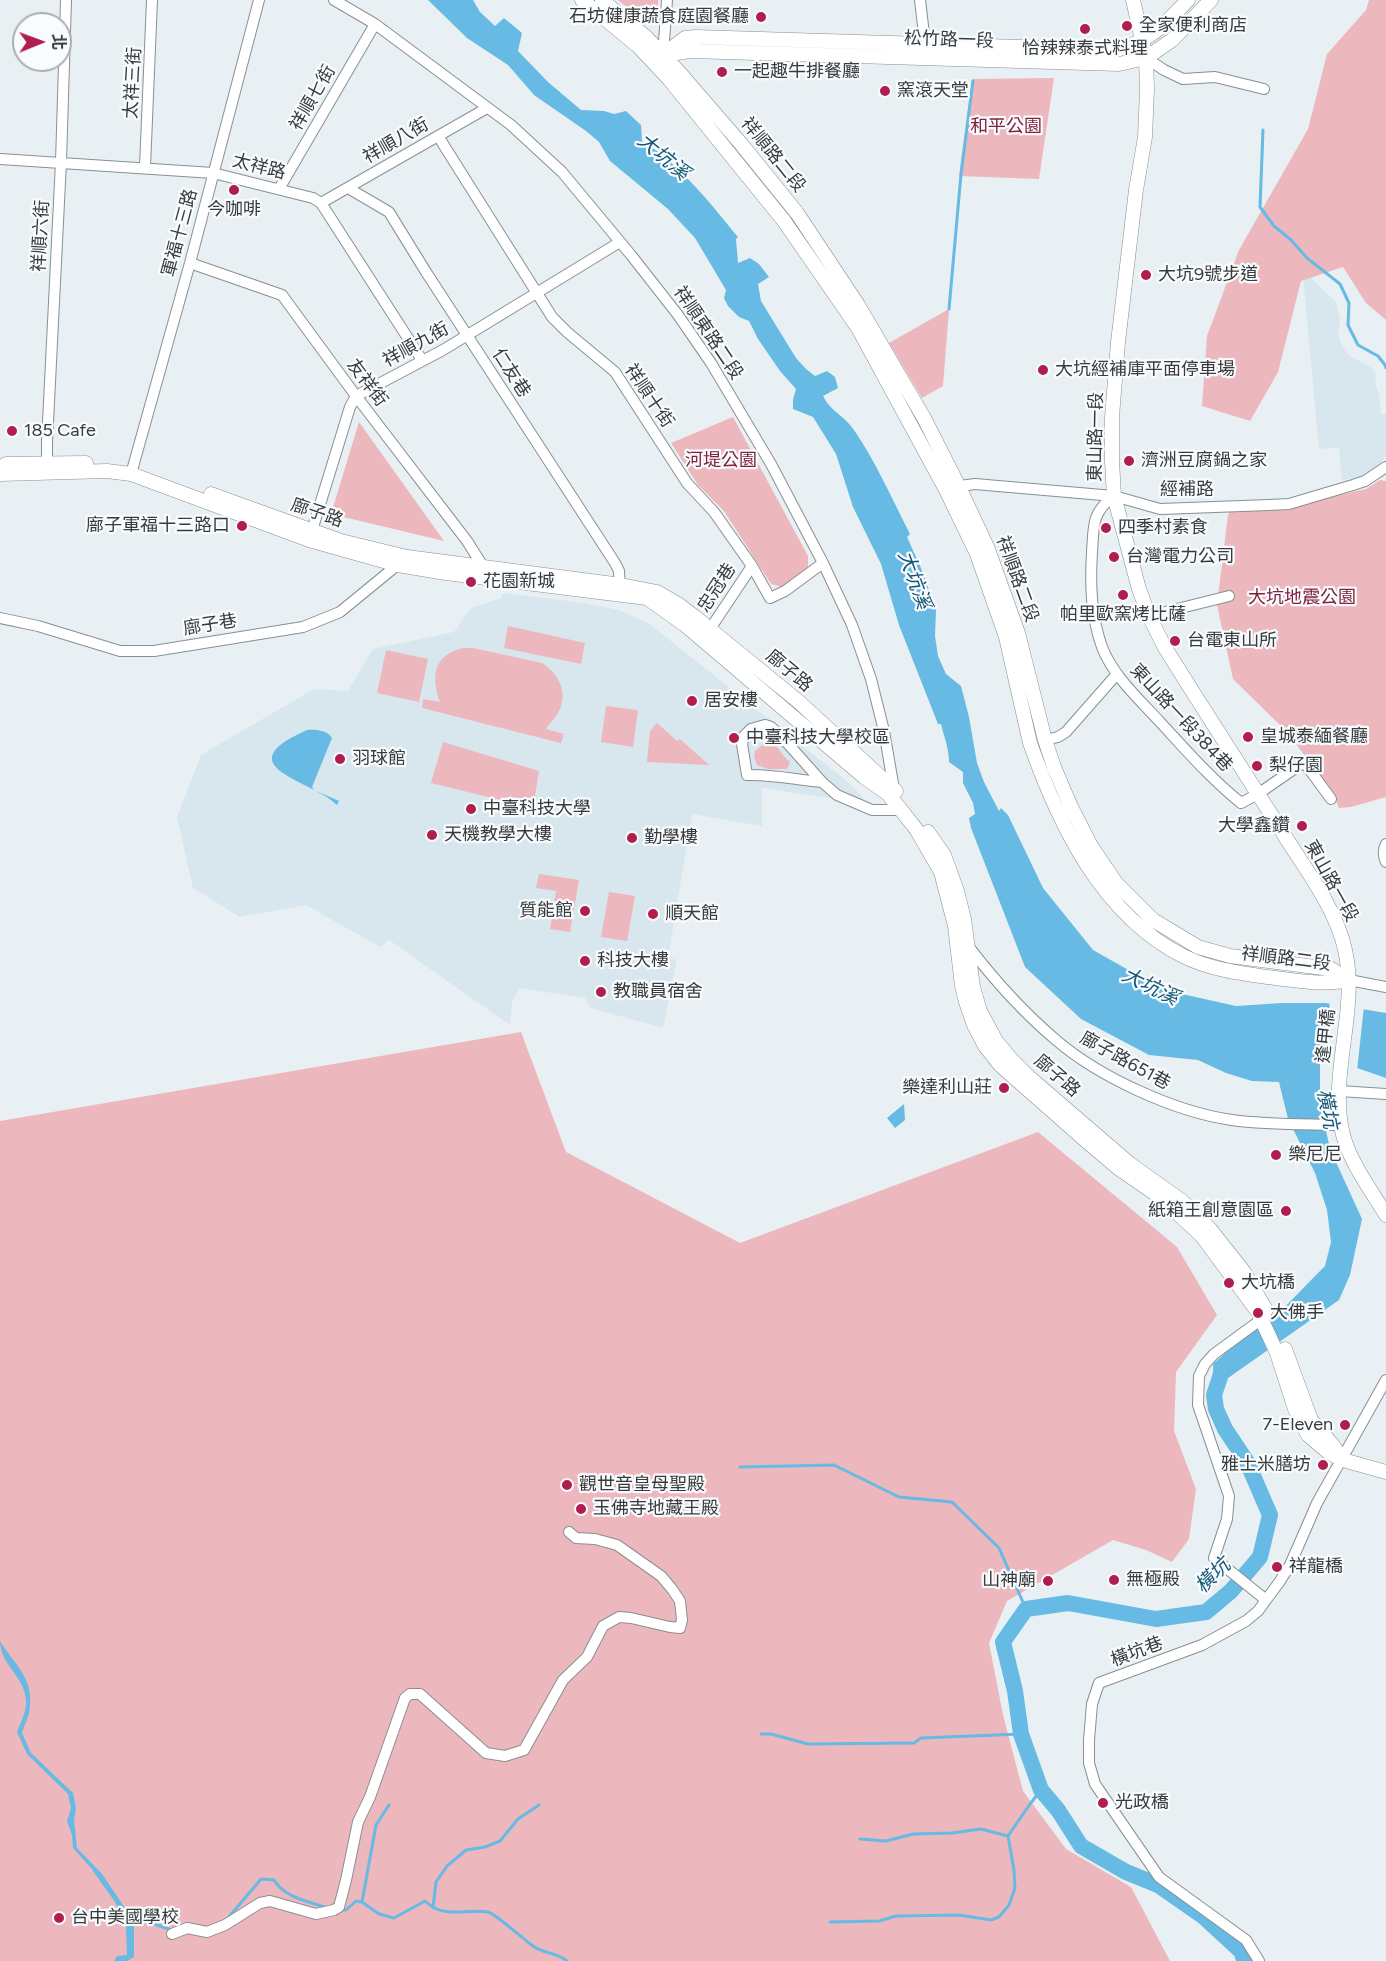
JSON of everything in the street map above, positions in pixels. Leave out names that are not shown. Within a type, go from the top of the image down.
[{"type":"main road","name":"祥順路二段","points":[[582,0],[659,59],[742,145],[797,213],[858,305],[924,418],[952,487],[1006,637],[1035,760],[1070,836],[1104,889],[1142,930],[1183,956],[1202,964],[1262,976],[1318,983],[1333,984],[1349,980]]},
{"type":"main road","name":"祥順路二段","points":[[602,0],[646,37],[659,59]]},
{"type":"main road","name":"東山路一段","points":[[1133,0],[1146,58],[1147,89],[1145,137],[1128,259],[1113,406],[1114,496],[1139,589],[1164,646],[1333,916],[1346,951],[1348,999]]},
{"type":"main road","name":"松竹路一段","points":[[926,51],[1116,50],[1142,42],[1155,33],[1188,0]]},
{"type":"main road","name":"松竹路一段","points":[[659,59],[685,38],[696,37],[1119,64],[1146,58],[1180,32],[1211,0]]},
{"type":"main road","name":"廍子路","points":[[0,465],[107,471],[132,469],[311,536],[341,541],[446,573],[657,592],[678,604],[799,702],[904,806],[944,855],[964,919],[977,1003],[996,1041],[1029,1077],[1130,1164],[1182,1201],[1203,1222],[1244,1272],[1266,1317]]},
{"type":"main road","name":"廍子路","points":[[0,474],[47,468]]},
{"type":"main road","name":"祥順路二段","points":[[952,487],[988,549],[1006,596],[1054,767],[1091,846],[1116,883],[1153,920],[1186,941],[1212,952],[1297,966],[1332,969],[1349,980]]},
{"type":"main road","name":"廍子路","points":[[402,561],[484,568],[620,590],[647,598],[685,625],[864,777],[891,791]]},
{"type":"main road","name":"廍子路","points":[[904,806],[941,872],[956,926],[962,986],[966,1002],[985,1046],[1000,1065],[1058,1117],[1118,1168],[1160,1197],[1202,1236],[1266,1317]]},
{"type":"main road","name":"逢甲橋","points":[[1348,999],[1336,1125],[1359,1172],[1386,1215]]},
{"type":"main road","points":[[1266,1317],[1311,1420],[1332,1444],[1342,1460],[1386,1472]]},
{"type":"street","name":"祥順六街","points":[[47,468],[66,0]]},
{"type":"street","name":"太祥三街","points":[[145,167],[152,0]]},
{"type":"street","name":"軍福十三路","points":[[132,469],[190,263],[258,0]]},
{"type":"street","name":"祥順東路二段","points":[[334,0],[375,24],[511,125],[562,172],[678,315],[711,363],[771,464],[823,563],[852,625],[871,679],[884,731],[891,791]]},
{"type":"street","points":[[659,59],[667,0]]},
{"type":"street","points":[[920,0],[926,51]]},
{"type":"street","name":"祥順七街","points":[[279,189],[375,24]]},
{"type":"street","points":[[1146,58],[1183,79],[1215,78],[1264,89]]},
{"type":"street","name":"祥順八街","points":[[321,203],[487,108]]},
{"type":"street","name":"祥順十街","points":[[438,136],[552,317],[615,372],[687,483],[714,512],[752,566],[770,598],[785,591],[823,563]]},
{"type":"street","name":"太祥路","points":[[0,159],[213,173],[313,198],[321,203]]},
{"type":"street","name":"仁友巷","points":[[348,188],[389,212],[615,563],[619,571],[620,590]]},
{"type":"street","points":[[321,203],[422,360]]},
{"type":"street","name":"祥順九街","points":[[356,396],[468,335],[620,242]]},
{"type":"street","name":"友祥街","points":[[190,263],[282,295],[467,541],[484,568]]},
{"type":"street","points":[[311,536],[350,407],[356,396]]},
{"type":"street","name":"經補路","points":[[952,487],[975,484],[1114,496],[1160,509],[1289,504],[1365,481],[1386,467]]},
{"type":"street","name":"東山路一段384巷","points":[[1114,496],[1097,512],[1090,582],[1094,620],[1103,649],[1116,674],[1215,781],[1241,802],[1258,794]]},
{"type":"street","name":"廍子巷","points":[[0,618],[38,626],[120,651],[154,651],[303,627],[318,622],[340,612],[402,561]]},
{"type":"street","name":"忠冠巷","points":[[710,629],[752,566]]},
{"type":"street","points":[[1149,616],[1229,596]]},
{"type":"street","points":[[1046,740],[1066,732],[1116,674]]},
{"type":"street","points":[[822,782],[767,774],[747,775],[742,744],[744,736],[755,727],[765,725],[771,727],[837,795],[872,810],[904,806]]},
{"type":"street","points":[[1258,794],[1304,762],[1331,799]]},
{"type":"street","points":[[1386,844],[1384,858],[1386,861]]},
{"type":"street","name":"廍子路651巷","points":[[969,947],[1017,1005],[1058,1042],[1093,1066],[1159,1100],[1231,1120],[1336,1125]]},
{"type":"street","points":[[1349,980],[1386,987]]},
{"type":"street","points":[[1340,1084],[1386,1094]]},
{"type":"street","points":[[1266,1317],[1214,1354],[1205,1364],[1199,1376],[1198,1405],[1229,1496],[1227,1519],[1214,1558],[1266,1600]]},
{"type":"street","name":"橫坑巷","points":[[1259,1961],[1246,1940],[1159,1877],[1095,1784],[1089,1763],[1092,1704],[1099,1683],[1202,1645],[1246,1621],[1258,1611],[1290,1565],[1317,1503],[1386,1380]]},
{"type":"street","points":[[172,1934],[187,1928],[207,1932],[225,1925],[260,1903],[270,1901],[316,1914],[339,1907],[358,1822],[370,1797],[405,1698],[410,1694],[420,1694],[486,1753],[505,1756],[524,1750],[563,1680],[588,1657],[603,1626],[619,1617],[680,1628],[682,1620],[680,1601],[661,1576],[616,1545],[595,1539],[576,1538],[569,1532]]},
{"type":"shaded area","points":[[1303,276],[1309,276],[1336,302],[1340,320],[1338,334],[1347,354],[1375,372],[1381,414],[1386,414],[1386,455],[1381,464],[1364,476],[1342,480],[1339,447],[1319,449]]},
{"type":"shaded area","name":"中臺科技大學","points":[[503,593],[585,603],[619,610],[648,623],[848,782],[869,804],[762,788],[762,826],[692,814],[668,958],[677,960],[663,1028],[591,1008],[585,998],[520,988],[512,1001],[510,1025],[389,940],[380,947],[306,905],[240,917],[193,888],[177,817],[201,755],[314,689],[348,691],[373,649],[454,632],[471,608],[501,598]]},
{"type":"green space","points":[[618,0],[658,0],[658,17],[655,21],[644,21]]},
{"type":"green space","points":[[1369,0],[1386,0],[1386,320],[1366,303],[1343,267],[1301,281],[1278,372],[1250,421],[1202,406],[1207,336],[1239,250],[1308,129],[1327,54],[1366,10]]},
{"type":"green space","name":"和平公園","points":[[1054,78],[1039,179],[959,176],[972,79]]},
{"type":"green space","points":[[949,309],[943,386],[922,398],[889,343]]},
{"type":"green space","name":"河堤公園","points":[[733,417],[808,556],[808,567],[782,587],[771,584],[724,511],[698,485],[671,443]]},
{"type":"green space","points":[[359,422],[444,541],[331,514]]},
{"type":"green space","name":"大坑地震公園","points":[[1380,480],[1386,481],[1386,797],[1339,808],[1335,798],[1289,734],[1233,679],[1217,605],[1228,515],[1230,510],[1287,507],[1366,489]]},
{"type":"green space","points":[[508,626],[585,643],[581,664],[504,648]]},
{"type":"green space","points":[[463,648],[473,648],[542,663],[552,672],[560,683],[563,695],[559,712],[546,729],[564,734],[561,743],[422,708],[423,699],[440,702],[435,676],[437,668],[445,656]]},
{"type":"green space","points":[[386,650],[428,659],[419,702],[377,693]]},
{"type":"green space","points":[[606,706],[638,710],[633,747],[601,742]]},
{"type":"green space","points":[[657,723],[677,741],[680,739],[709,765],[647,762],[650,731]]},
{"type":"green space","points":[[770,741],[790,762],[787,769],[768,769],[757,765],[754,757],[755,751]]},
{"type":"green space","points":[[443,742],[539,771],[533,808],[431,783]]},
{"type":"green space","points":[[539,874],[579,880],[570,932],[550,929],[556,891],[536,888]]},
{"type":"green space","points":[[609,892],[635,896],[627,941],[601,937]]},
{"type":"green space","points":[[521,1032],[566,1152],[740,1243],[1038,1132],[1177,1247],[1217,1315],[1176,1372],[1174,1431],[1196,1489],[1189,1539],[1172,1562],[1146,1550],[1113,1540],[1007,1601],[989,1643],[1003,1715],[1023,1791],[1066,1849],[1131,1887],[1170,1961],[0,1961],[0,1121]]},
{"type":"water","name":"大坑溪","points":[[428,0],[473,0],[480,12],[495,26],[504,18],[522,33],[518,51],[548,82],[581,110],[614,114],[626,111],[641,125],[642,141],[682,173],[738,237],[736,239],[738,263],[750,258],[759,264],[769,277],[758,284],[761,301],[796,358],[806,369],[815,376],[827,371],[835,377],[838,388],[823,396],[850,425],[862,442],[910,534],[907,537],[936,610],[935,636],[938,656],[946,674],[961,686],[977,763],[984,782],[999,811],[1001,808],[1008,815],[1043,888],[1093,950],[1164,990],[1236,1006],[1325,1003],[1386,1013],[1386,1078],[1340,1062],[1320,1059],[1320,1103],[1330,1149],[1362,1219],[1350,1275],[1339,1300],[1221,1383],[1214,1395],[1213,1364],[1232,1347],[1279,1313],[1325,1266],[1331,1242],[1327,1210],[1315,1173],[1288,1119],[1279,1082],[1252,1081],[1226,1073],[1198,1060],[1149,1055],[1081,1019],[1025,967],[971,828],[969,818],[975,814],[973,803],[963,783],[963,772],[949,762],[941,724],[938,724],[899,625],[881,564],[853,507],[836,454],[813,417],[793,409],[796,389],[780,371],[758,339],[749,321],[739,317],[728,306],[724,298],[726,290],[695,238],[668,209],[610,161],[599,142],[534,95],[508,65],[467,38]]},
{"type":"water","points":[[307,730],[321,731],[332,738],[312,787],[314,790],[282,772],[273,763],[273,754],[283,743]]},
{"type":"water","points":[[315,790],[339,801],[337,805],[325,796]]},
{"type":"water","points":[[904,1104],[905,1120],[895,1128],[887,1118]]},
{"type":"water","points":[[0,1641],[21,1671],[28,1686],[30,1708],[22,1733],[31,1753],[73,1793],[76,1808],[74,1820],[77,1848],[102,1874],[134,1925],[134,1957],[127,1961],[114,1961],[117,1956],[127,1955],[126,1925],[115,1902],[91,1868],[73,1848],[72,1835],[67,1821],[71,1808],[68,1794],[27,1754],[17,1732],[24,1715],[25,1696],[19,1679],[4,1658]]},
{"type":"pier","points":[[1330,1001],[1364,1006],[1357,1071],[1323,1062]]},
{"type":"waterway","points":[[949,309],[961,174],[973,81]]},
{"type":"waterway","points":[[1263,130],[1260,207],[1274,226],[1307,258],[1340,284],[1349,303],[1348,325],[1358,345],[1378,356],[1386,368]]},
{"type":"waterway","name":"橫坑","points":[[1221,1374],[1214,1395],[1216,1409],[1225,1429],[1247,1462],[1270,1515],[1260,1557],[1231,1591],[1206,1612],[1156,1619],[1068,1603],[1026,1609],[1003,1642],[1015,1691],[1021,1734],[1041,1790],[1058,1810],[1081,1846],[1126,1872],[1158,1885],[1204,1917],[1242,1952],[1244,1961]]},
{"type":"waterway","points":[[740,1467],[834,1465],[899,1497],[952,1502],[999,1548],[1026,1609]]},
{"type":"waterway","points":[[761,1734],[771,1734],[808,1744],[914,1743],[921,1738],[1021,1734]]},
{"type":"waterway","points":[[860,1839],[886,1841],[913,1834],[952,1833],[981,1829],[1008,1836],[1041,1790]]},
{"type":"waterway","points":[[362,1902],[376,1825],[389,1805]]},
{"type":"waterway","points":[[433,1908],[436,1882],[447,1866],[466,1850],[485,1847],[500,1841],[518,1819],[539,1805]]},
{"type":"waterway","points":[[830,1922],[879,1921],[896,1916],[959,1915],[991,1920],[999,1917],[1009,1905],[1015,1888],[1008,1836]]},
{"type":"waterway","points":[[228,1918],[261,1879],[274,1880],[291,1895],[327,1908]]},
{"type":"waterway","points":[[339,1909],[346,1910],[356,1901],[362,1902],[379,1914],[394,1918],[425,1901],[432,1907],[447,1912],[488,1912],[537,1949],[567,1961]]},
{"type":"waterway","points":[[131,1924],[149,1922],[171,1930]]},
{"type":"place","name":"石坊健康蔬食庭園餐廳","points":[[761,17]]},
{"type":"place","name":"全家便利商店","points":[[1127,26]]},
{"type":"place","name":"恰辣辣泰式料理","points":[[1085,29]]},
{"type":"place","name":"一起趣牛排餐廳","points":[[722,72]]},
{"type":"place","name":"窯滾天堂","points":[[885,91]]},
{"type":"place","name":"今咖啡","points":[[234,190]]},
{"type":"place","name":"大坑9號步道","points":[[1146,275]]},
{"type":"place","name":"大坑經補庫平面停車場","points":[[1043,370]]},
{"type":"place","name":"185 Cafe","points":[[12,431]]},
{"type":"place","name":"濟洲豆腐鍋之家","points":[[1129,461]]},
{"type":"place","name":"廍子軍福十三路口","points":[[242,526]]},
{"type":"place","name":"四季村素食","points":[[1106,528]]},
{"type":"place","name":"台灣電力公司","points":[[1114,557]]},
{"type":"place","name":"花園新城","points":[[471,582]]},
{"type":"place","name":"帕里歐窯烤比薩","points":[[1123,595]]},
{"type":"place","name":"台電東山所","points":[[1175,641]]},
{"type":"place","name":"居安樓","points":[[692,701]]},
{"type":"place","name":"皇城泰緬餐廳","points":[[1248,737]]},
{"type":"place","name":"中臺科技大學校區","points":[[734,738]]},
{"type":"place","name":"羽球館","points":[[340,759]]},
{"type":"place","name":"梨仔園","points":[[1257,766]]},
{"type":"place","name":"中臺科技大學","points":[[471,809]]},
{"type":"place","name":"大學鑫鑽","points":[[1302,826]]},
{"type":"place","name":"天機教學大樓","points":[[432,835]]},
{"type":"place","name":"勤學樓","points":[[632,838]]},
{"type":"place","name":"質能館","points":[[585,911]]},
{"type":"place","name":"順天館","points":[[653,914]]},
{"type":"place","name":"科技大樓","points":[[585,961]]},
{"type":"place","name":"教職員宿舍","points":[[601,992]]},
{"type":"place","name":"樂達利山莊","points":[[1004,1088]]},
{"type":"place","name":"樂尼尼","points":[[1276,1155]]},
{"type":"place","name":"紙箱王創意園區","points":[[1286,1211]]},
{"type":"place","name":"大坑橋","points":[[1229,1283]]},
{"type":"place","name":"大佛手","points":[[1258,1313]]},
{"type":"place","name":"7-Eleven","points":[[1345,1425]]},
{"type":"place","name":"雅士米膳坊","points":[[1323,1465]]},
{"type":"place","name":"觀世音皇母聖殿","points":[[567,1485]]},
{"type":"place","name":"玉佛寺地藏王殿","points":[[581,1509]]},
{"type":"place","name":"祥龍橋","points":[[1277,1567]]},
{"type":"place","name":"無極殿","points":[[1114,1580]]},
{"type":"place","name":"山神廟","points":[[1048,1581]]},
{"type":"place","name":"光政橋","points":[[1103,1803]]},
{"type":"place","name":"台中美國學校","points":[[59,1918]]}]
